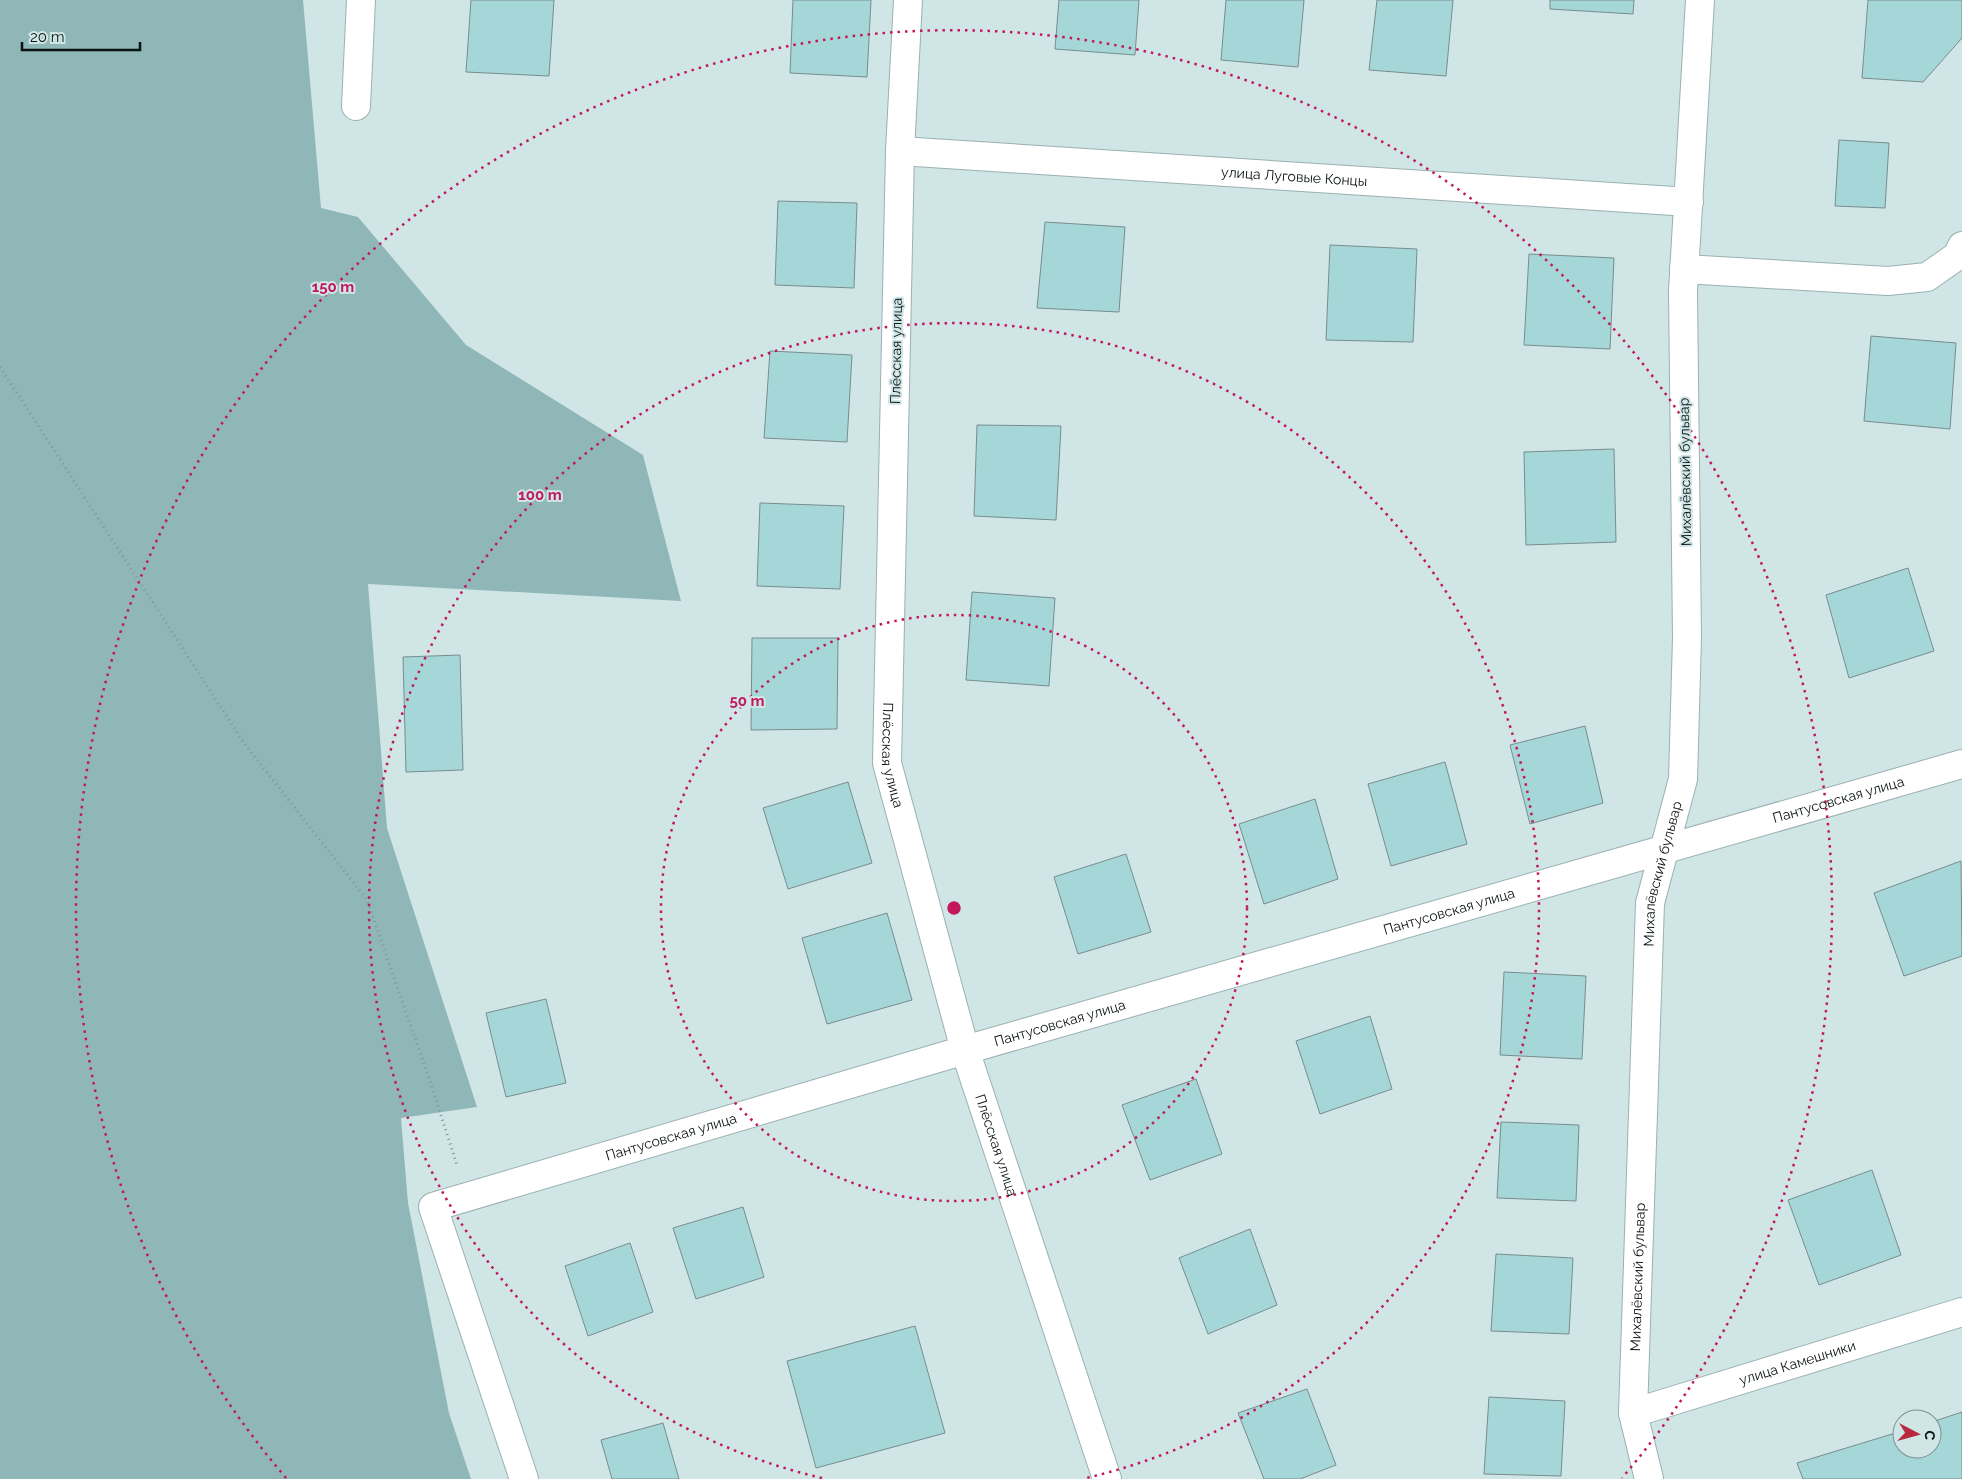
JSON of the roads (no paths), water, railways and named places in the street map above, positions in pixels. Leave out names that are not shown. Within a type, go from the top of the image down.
[{"type":"street","points":[[356,106],[361,0]]},
{"type":"street","name":"Плёсская улица","points":[[908,0],[900,151],[888,763],[965,1050],[1107,1479]]},
{"type":"street","name":"Михалёвский бульвар","points":[[1649,1479],[1633,1413],[1650,903],[1683,779],[1687,638],[1683,290],[1700,0]]},
{"type":"street","name":"улица Луговые Концы","points":[[900,151],[1689,202]]},
{"type":"street","points":[[1684,269],[1888,281],[1926,277],[1957,256],[1962,246]]},
{"type":"street","name":"Пантусовская улица","points":[[524,1479],[433,1207],[965,1050],[1962,764]]},
{"type":"street","name":"улица Камешники","points":[[1633,1413],[1962,1312]]}]
